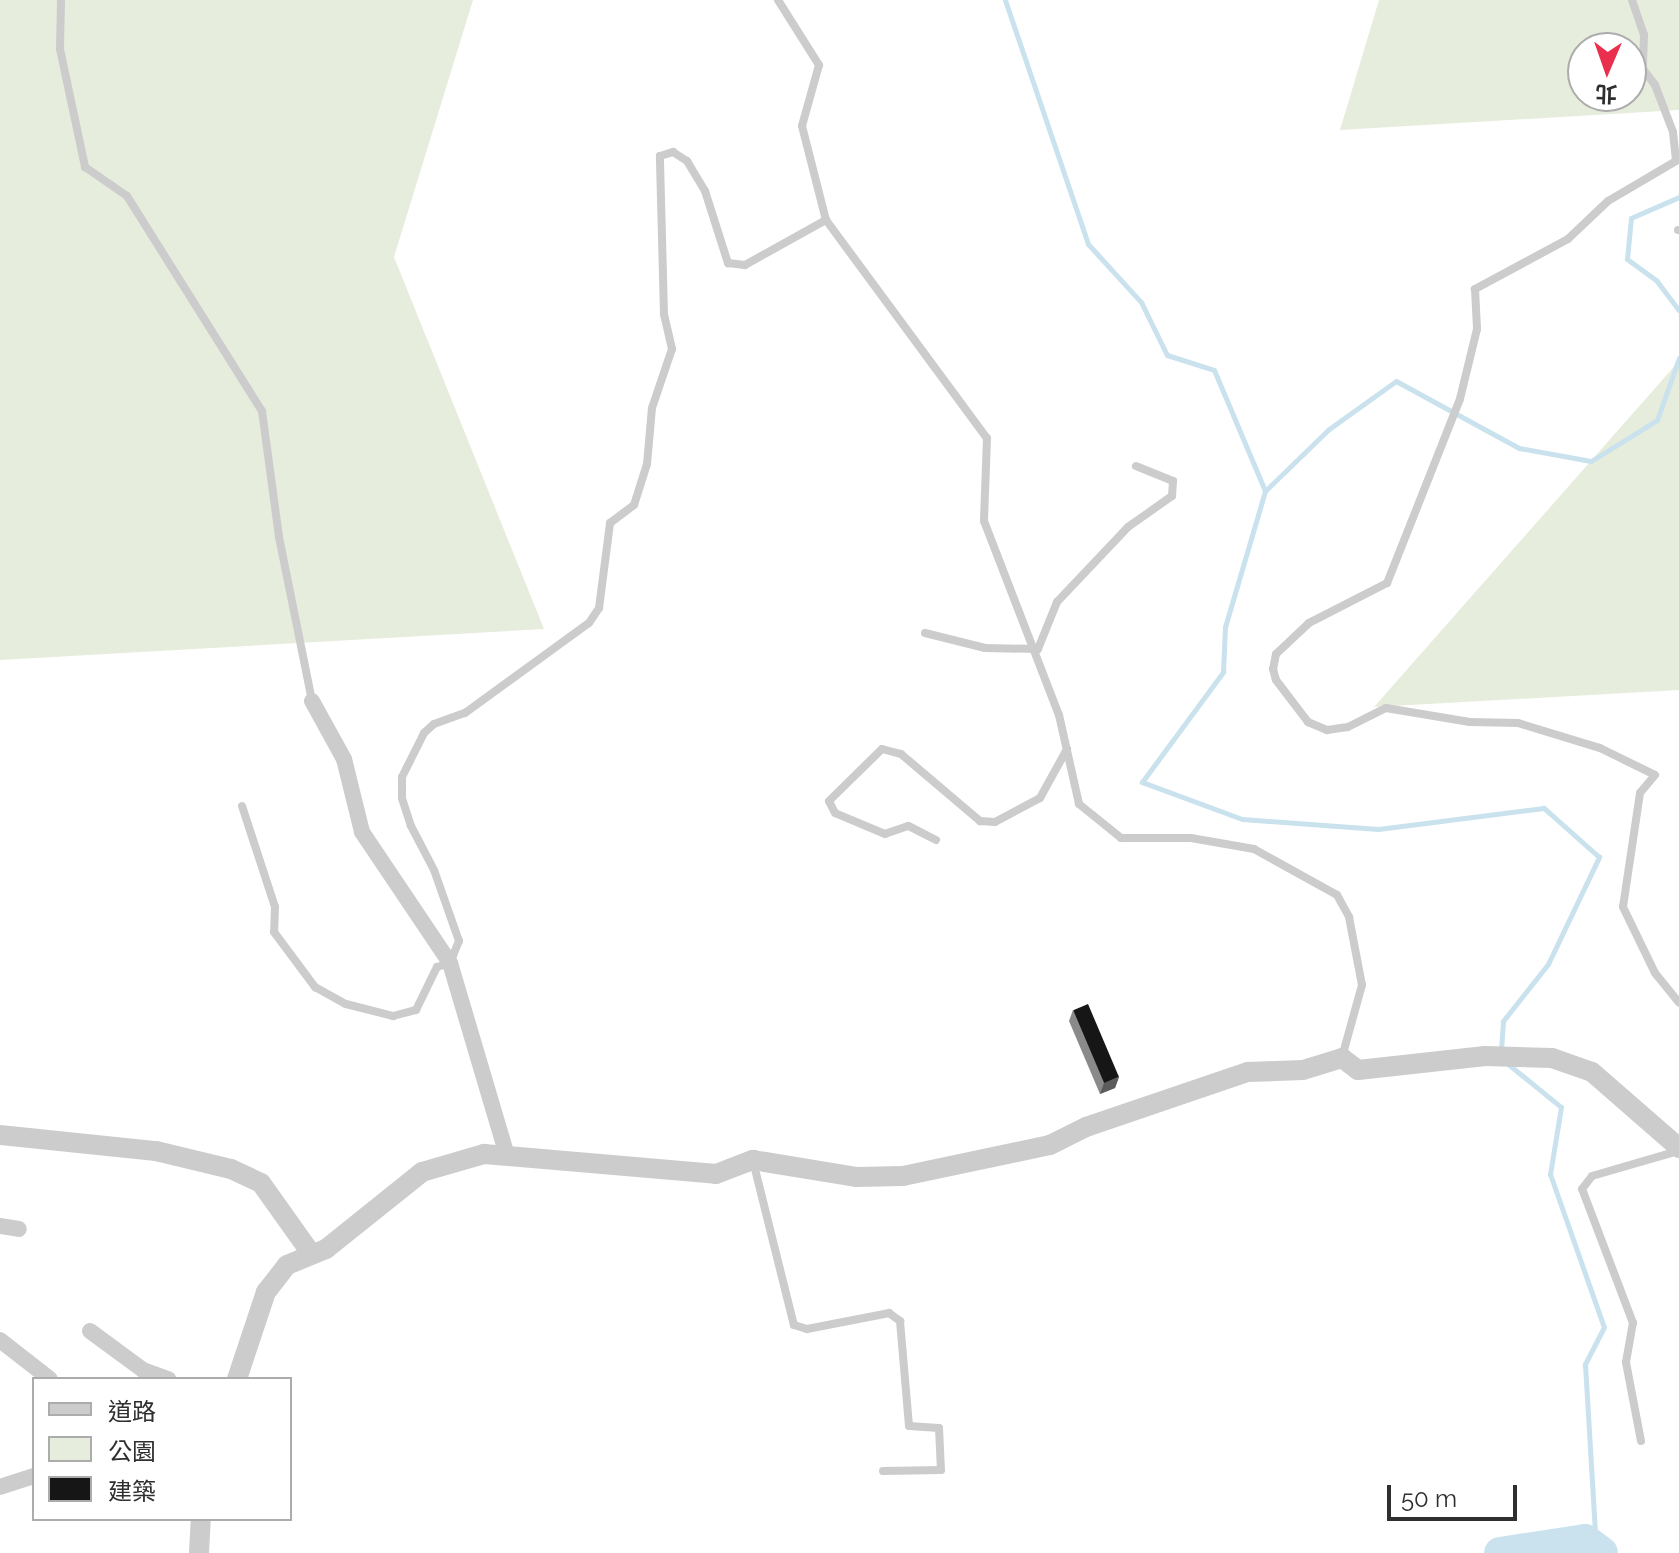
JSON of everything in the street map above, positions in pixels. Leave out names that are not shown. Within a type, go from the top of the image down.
[{"type":"street","points":[[312,701],[344,759],[362,832],[450,963],[507,1155]]},
{"type":"street","points":[[238,1377],[266,1292],[287,1265],[310,1252],[326,1249],[422,1172],[449,1160],[507,1155],[716,1174],[753,1160],[856,1177],[903,1176],[1050,1145],[1086,1127],[1248,1072],[1303,1070],[1342,1058],[1358,1070],[1489,1057],[1552,1058],[1592,1072],[1679,1150]]},
{"type":"street","points":[[0,1135],[156,1151],[231,1169],[261,1183],[310,1252]]},
{"type":"street","points":[[0,1226],[19,1229]]},
{"type":"street","points":[[90,1331],[143,1370],[162,1377]]},
{"type":"street","points":[[0,1340],[47,1377]]},
{"type":"street","points":[[0,1487],[32,1477]]},
{"type":"street","points":[[199,1553],[201,1521]]},
{"type":"lane","points":[[61,0],[60,49],[85,167],[127,196],[262,411],[279,537],[312,701]]},
{"type":"lane","points":[[778,0],[819,65],[802,126],[826,220],[985,435],[990,458],[984,521],[1035,648],[1067,749],[1079,804],[1114,835],[1191,838],[1254,849],[1337,895],[1349,917],[1362,985],[1342,1058]]},
{"type":"lane","points":[[1632,0],[1644,35],[1643,69],[1673,132],[1678,161],[1608,201],[1568,239],[1475,289],[1477,329],[1460,399],[1448,419],[1387,583],[1309,623],[1276,654],[1276,680],[1308,722],[1327,730],[1348,727],[1386,708],[1470,722],[1518,723],[1600,748],[1655,775],[1640,793],[1623,907],[1655,973],[1679,1003]]},
{"type":"lane","points":[[242,806],[275,907],[274,932],[321,992],[346,1004],[403,1016],[416,1010],[437,967],[450,963],[458,935],[411,826],[402,798],[402,777],[424,733],[434,724],[465,713],[589,623],[599,608],[610,523],[634,505],[647,464],[652,408],[672,349],[664,314],[660,156],[673,152],[687,161],[705,191],[728,263],[745,265],[826,220]]},
{"type":"lane","points":[[925,633],[985,648],[1035,648],[1043,645],[1057,602],[1128,527],[1172,496],[1173,481],[1136,466]]},
{"type":"lane","points":[[936,840],[908,826],[885,834],[835,813],[829,801],[882,749],[901,754],[980,821],[995,822],[1040,798],[1067,749]]},
{"type":"lane","points":[[1641,1441],[1626,1362],[1633,1323],[1582,1189],[1592,1176],[1679,1150]]},
{"type":"lane","points":[[753,1160],[794,1325],[807,1329],[889,1313],[900,1321],[909,1426],[939,1428],[941,1470],[883,1471]]},
{"type":"green space","points":[[0,0],[473,0],[394,257],[544,629],[0,660]]},
{"type":"green space","points":[[1379,0],[1679,0],[1679,110],[1647,112],[1647,32],[1567,32],[1567,112],[1645,112],[1340,130]]},
{"type":"green space","points":[[1679,361],[1679,690],[1374,707]]},
{"type":"building","points":[[1088,1004],[1119,1077],[1104,1083],[1073,1010]]},
{"type":"waterway","points":[[1005,0],[1088,244],[1141,302],[1167,355],[1214,370],[1265,491]]},
{"type":"waterway","points":[[1679,197],[1631,218],[1627,259],[1656,280],[1679,310]]},
{"type":"waterway","points":[[1501,1050],[1503,1021],[1548,964],[1599,857],[1544,808],[1378,829],[1242,819],[1142,782],[1223,672],[1225,627],[1265,491],[1329,429],[1396,381],[1519,448],[1591,461],[1657,420],[1679,358]]},
{"type":"waterway","points":[[1508,1064],[1561,1107],[1550,1174],[1604,1327],[1585,1364],[1596,1548]]},
{"type":"waterway","points":[[1500,1553],[1585,1540],[1602,1553]]}]
